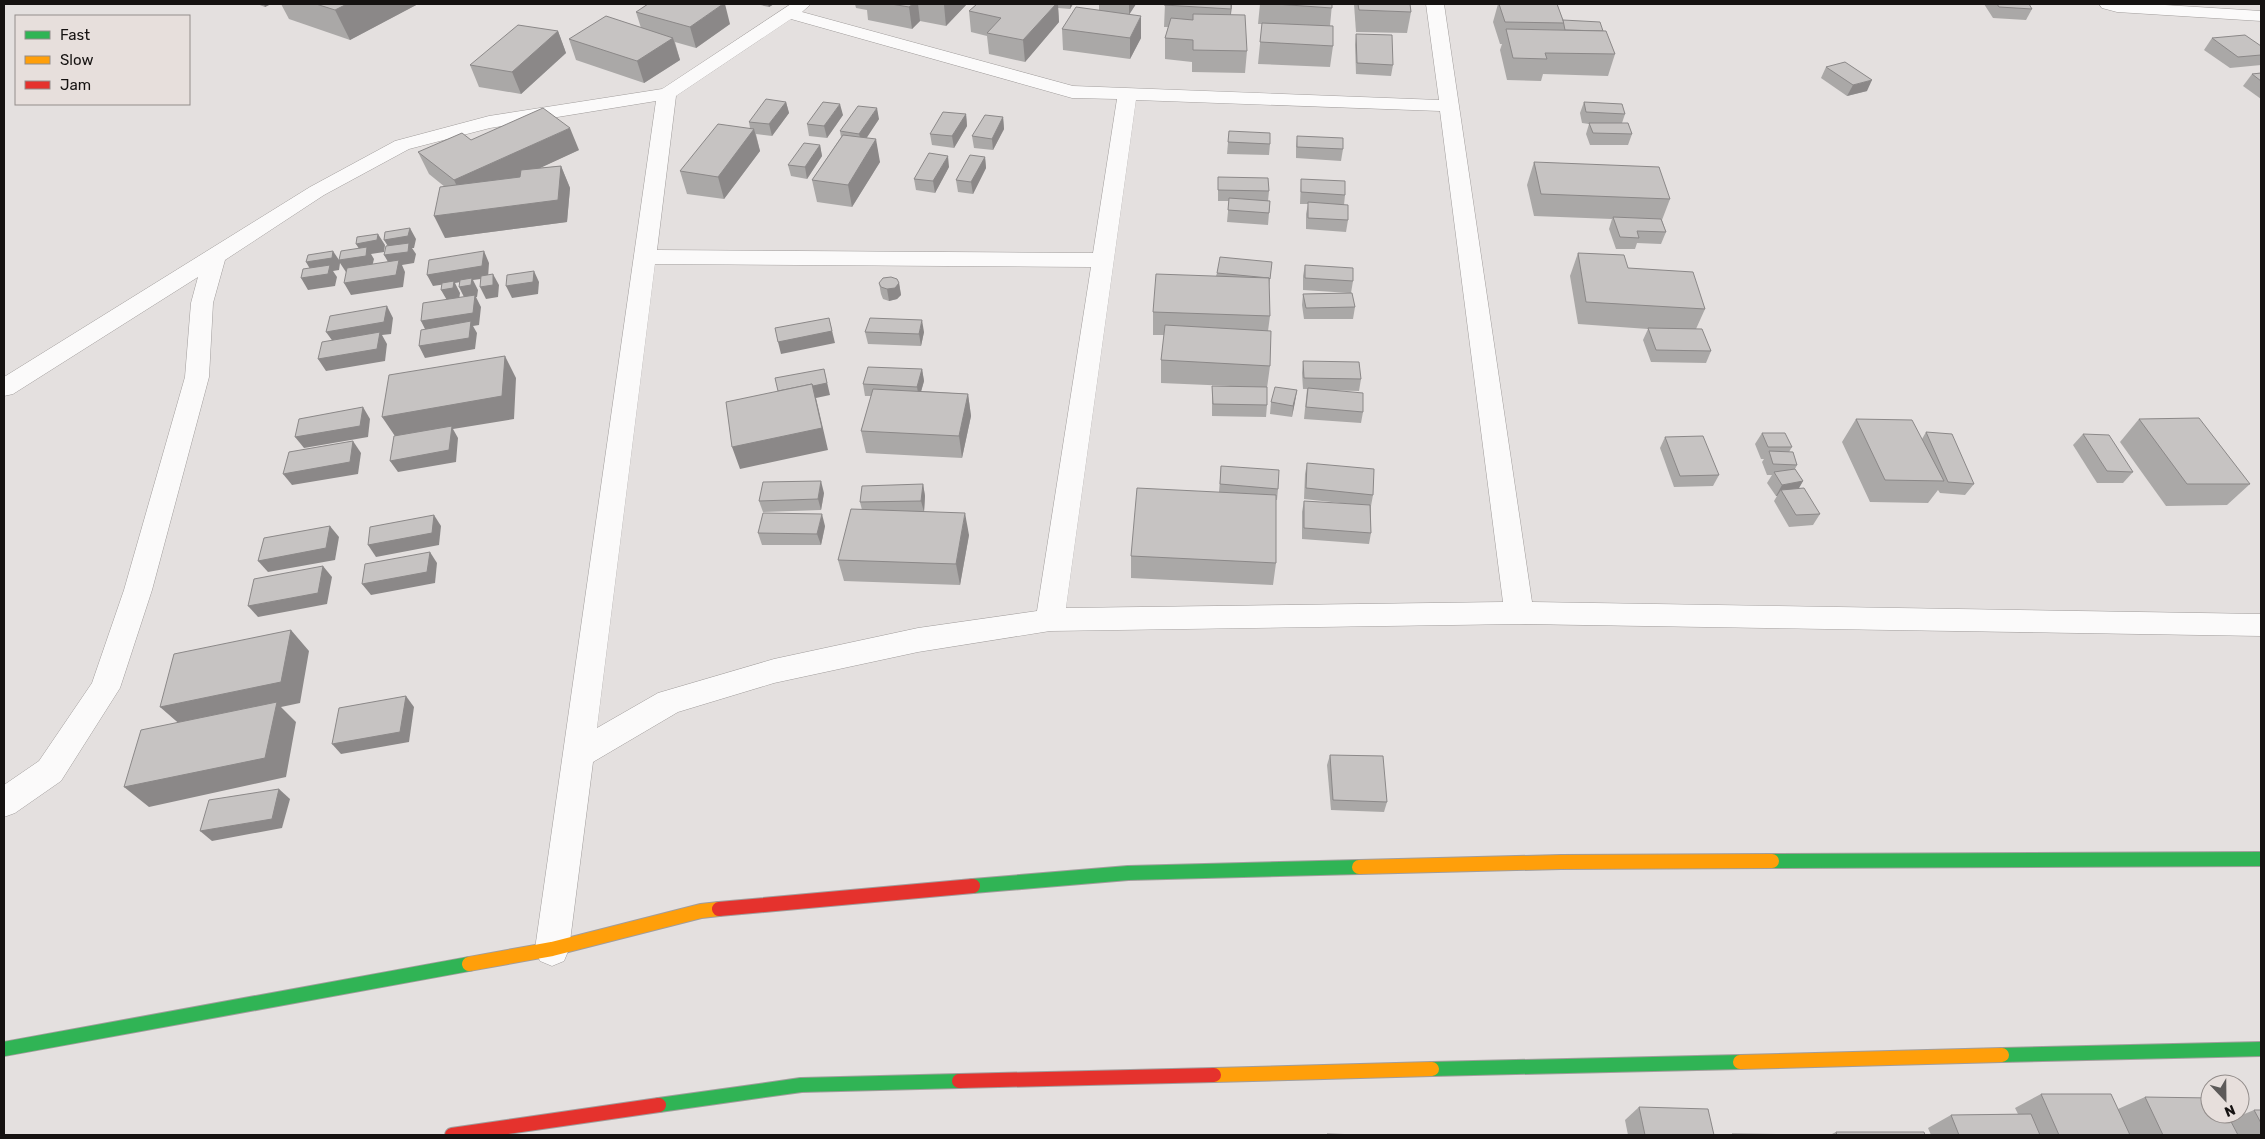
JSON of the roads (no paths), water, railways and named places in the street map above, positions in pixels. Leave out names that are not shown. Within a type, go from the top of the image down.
[{"type":"street","points":[[1435,4],[1519,613]]},
{"type":"street","points":[[2108,4],[2117,7],[2261,16]]},
{"type":"street","points":[[4,388],[215,257],[317,191],[402,145],[489,122],[667,94],[795,8],[1072,92],[1449,106]]},
{"type":"street","points":[[552,949],[667,94]]},
{"type":"street","points":[[1050,620],[1127,94]]},
{"type":"street","points":[[4,804],[50,771],[105,688],[138,590],[197,377],[202,303],[215,257]]},
{"type":"street","points":[[645,257],[1102,260]]},
{"type":"street","points":[[579,754],[669,702],[774,671],[918,640],[1050,620],[1519,613],[2261,625]]},
{"type":"street","points":[[4,1049],[552,949],[701,911],[844,896],[1128,873],[1561,862],[2261,859]]},
{"type":"street","points":[[452,1135],[802,1085],[2261,1049]]}]
